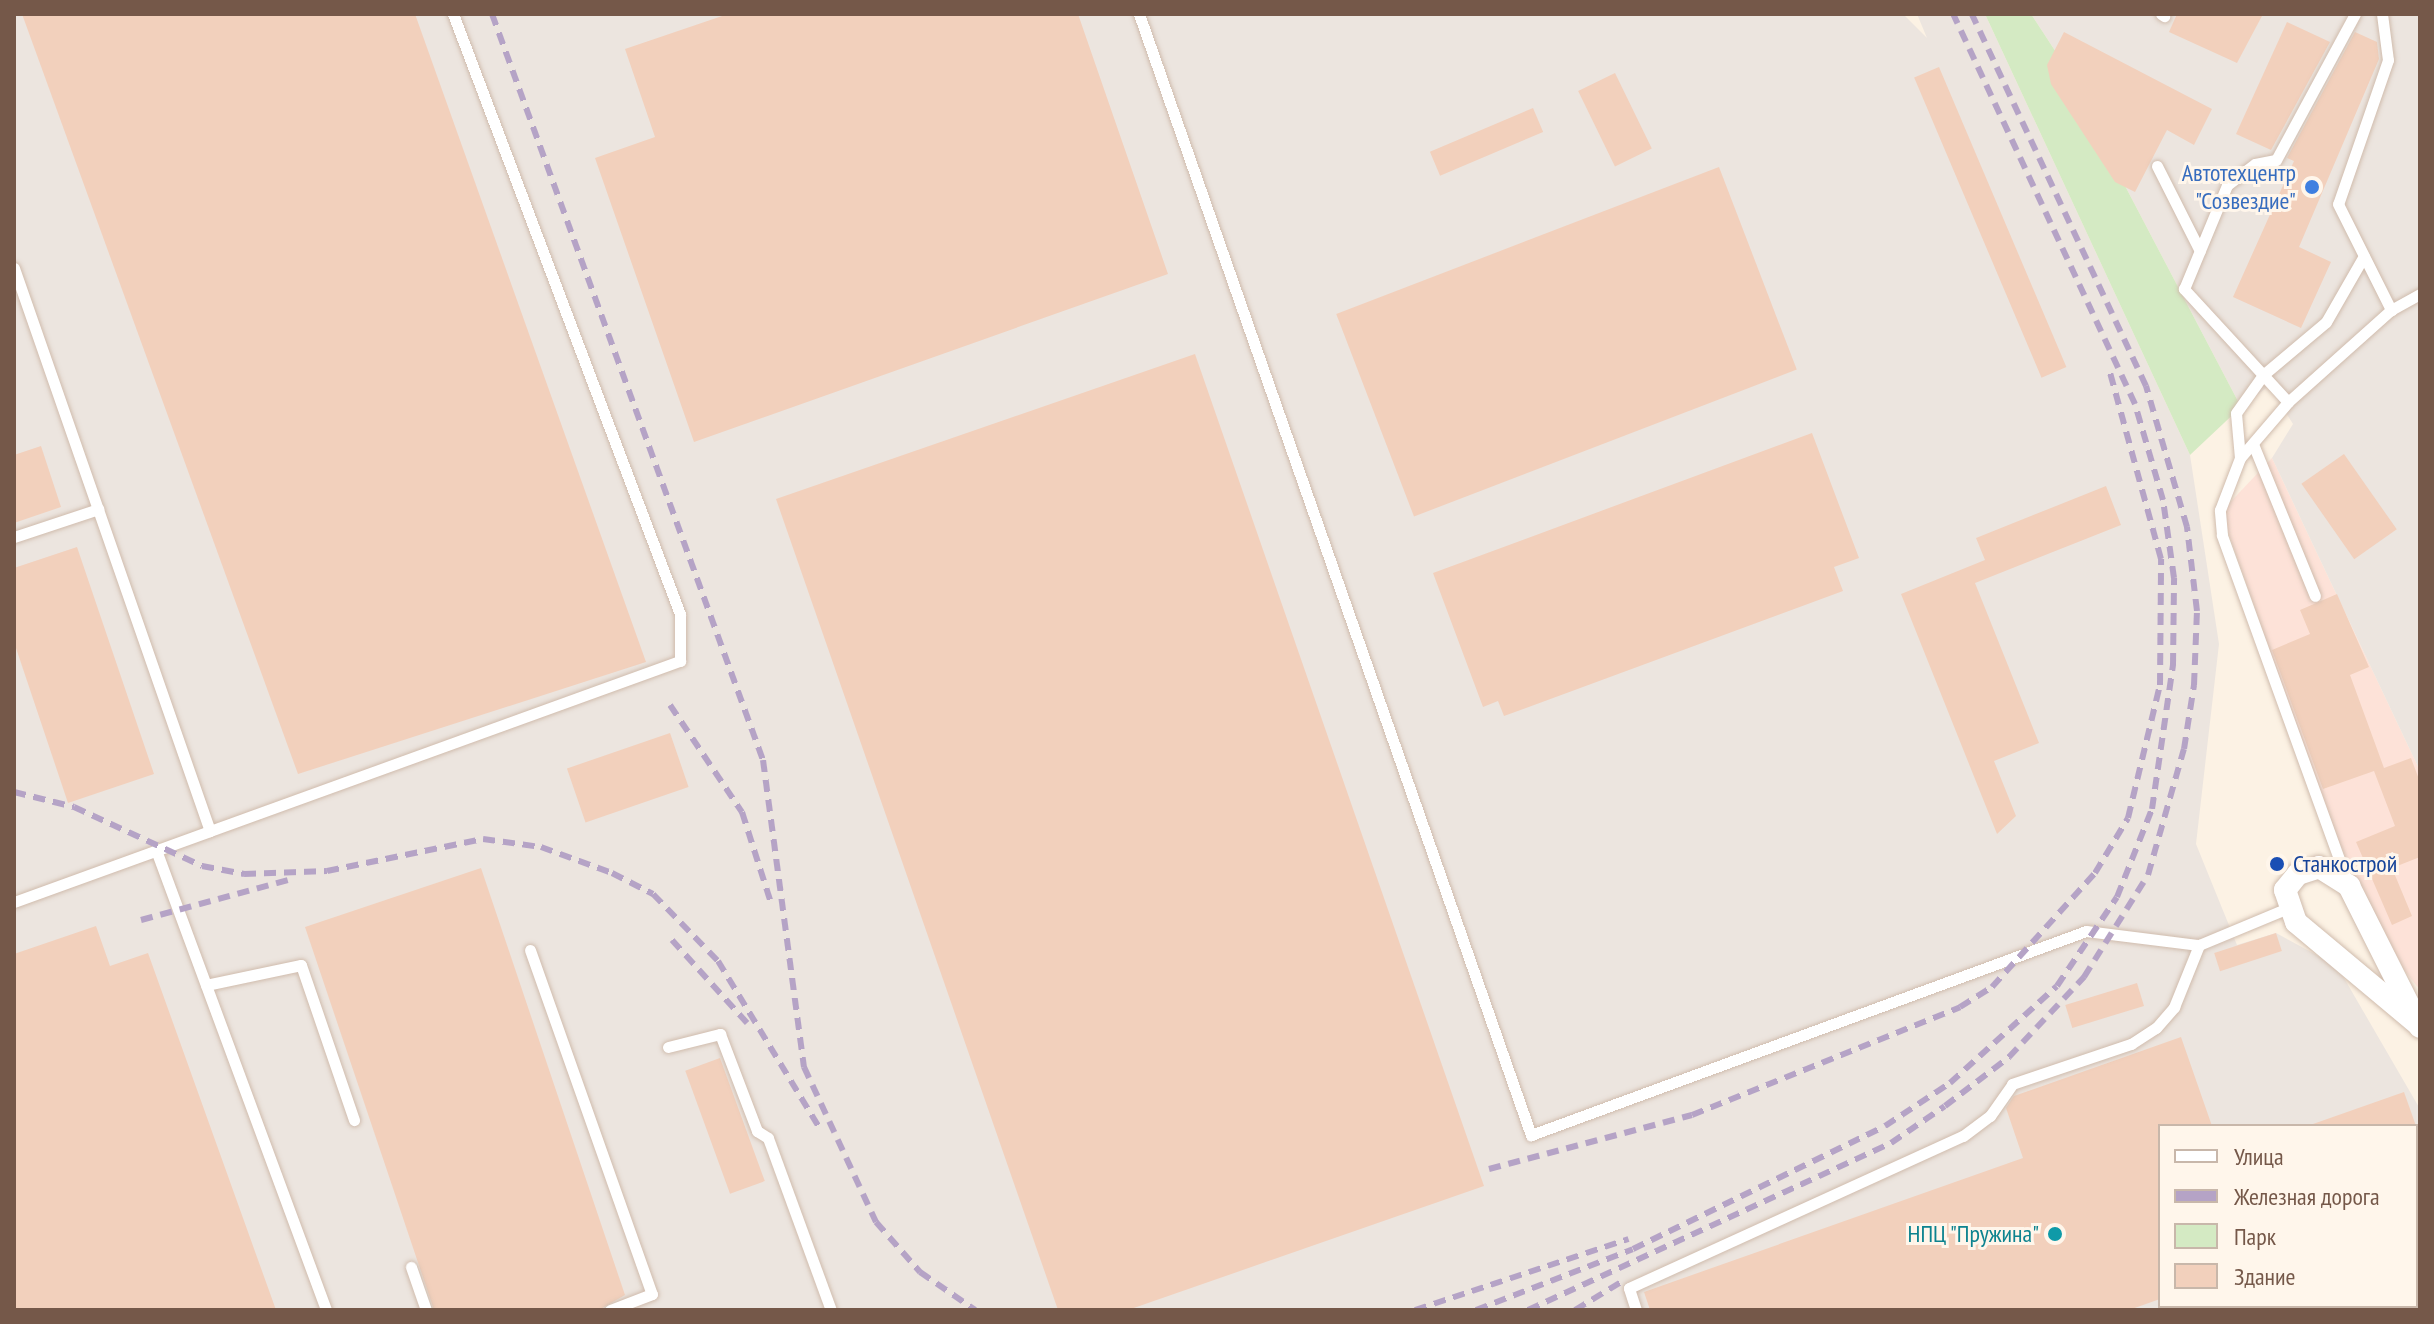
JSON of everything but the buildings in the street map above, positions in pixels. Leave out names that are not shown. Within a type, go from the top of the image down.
[{"type":"street","points":[[2319,867],[2349,886],[2420,1026],[2288,908],[2285,890],[2298,874],[2319,867]]},
{"type":"lane","points":[[14,902],[680,661],[680,614],[453,14]]},
{"type":"lane","points":[[1139,14],[1531,1135],[2086,931],[2199,945],[2288,908]]},
{"type":"lane","points":[[2288,402],[2184,289],[2227,185],[2255,164],[2276,160],[2355,14]]},
{"type":"lane","points":[[2382,14],[2388,60],[2338,204],[2391,310]]},
{"type":"lane","points":[[2157,166],[2200,251]]},
{"type":"lane","points":[[2240,458],[2236,413],[2263,375],[2326,322],[2364,256]]},
{"type":"lane","points":[[15,274],[210,831]]},
{"type":"lane","points":[[2349,886],[2222,535],[2220,510],[2240,458],[2288,402],[2391,310],[2420,294]]},
{"type":"lane","points":[[2253,444],[2315,596]]},
{"type":"lane","points":[[14,537],[98,509]]},
{"type":"lane","points":[[156,850],[326,1310]]},
{"type":"lane","points":[[1636,1310],[1629,1288],[1963,1136],[1990,1116],[2012,1084],[2131,1044],[2156,1028],[2174,1007],[2199,945]]},
{"type":"lane","points":[[530,950],[652,1294],[610,1310]]},
{"type":"lane","points":[[206,985],[301,965],[354,1120]]},
{"type":"lane","points":[[668,1047],[720,1034],[757,1131],[768,1138],[831,1310]]},
{"type":"lane","points":[[411,1267],[426,1310]]},
{"type":"shaded area","points":[[14,14],[1903,14],[1927,38],[1917,14],[1985,14],[2190,455],[2219,644],[2196,844],[2237,945],[2276,933],[2337,966],[2420,1109],[2420,1310],[14,1310]]},
{"type":"shaded area","points":[[2031,14],[2420,14],[2420,771],[2272,458],[2293,424],[2269,386],[2241,407],[2112,161],[2122,153]]},
{"type":"shaded area","points":[[2272,458],[2420,771],[2420,990],[2388,950],[2331,825],[2221,512]]},
{"type":"green space","points":[[1985,14],[2031,14],[2122,153],[2112,161],[2241,407],[2190,455]]},
{"type":"railway","points":[[492,14],[763,760],[804,1067],[876,1222],[920,1272],[975,1310]]},
{"type":"railway","points":[[1476,1310],[1633,1249],[1885,1126],[1950,1083],[2057,986],[2117,897],[2152,809],[2173,665],[2174,578],[2163,500],[2135,404],[1953,14]]},
{"type":"railway","points":[[1528,1310],[1891,1143],[1945,1106],[2009,1057],[2084,977],[2148,875],[2184,749],[2194,685],[2197,611],[2187,527],[2146,386],[1972,14]]},
{"type":"railway","points":[[1489,1169],[1692,1115],[1960,1007],[1992,987],[2095,873],[2128,818],[2160,685],[2161,559],[2110,372]]},
{"type":"railway","points":[[670,705],[742,812],[772,906]]},
{"type":"railway","points":[[14,792],[74,807],[202,866],[244,874],[327,871],[483,839],[541,847],[612,873],[653,894],[718,961],[819,1127]]},
{"type":"railway","points":[[141,920],[288,880]]},
{"type":"railway","points":[[672,940],[747,1023]]},
{"type":"railway","points":[[1415,1310],[1628,1239]]},
{"type":"railway","points":[[1575,1310],[1621,1282]]},
{"type":"place","name":"Автотехцентр \"Созвездие\"","points":[[2312,187]]},
{"type":"place","name":"Станкострой","points":[[2277,864]]},
{"type":"place","name":"НПЦ \"Пружина\"","points":[[2055,1234]]}]
